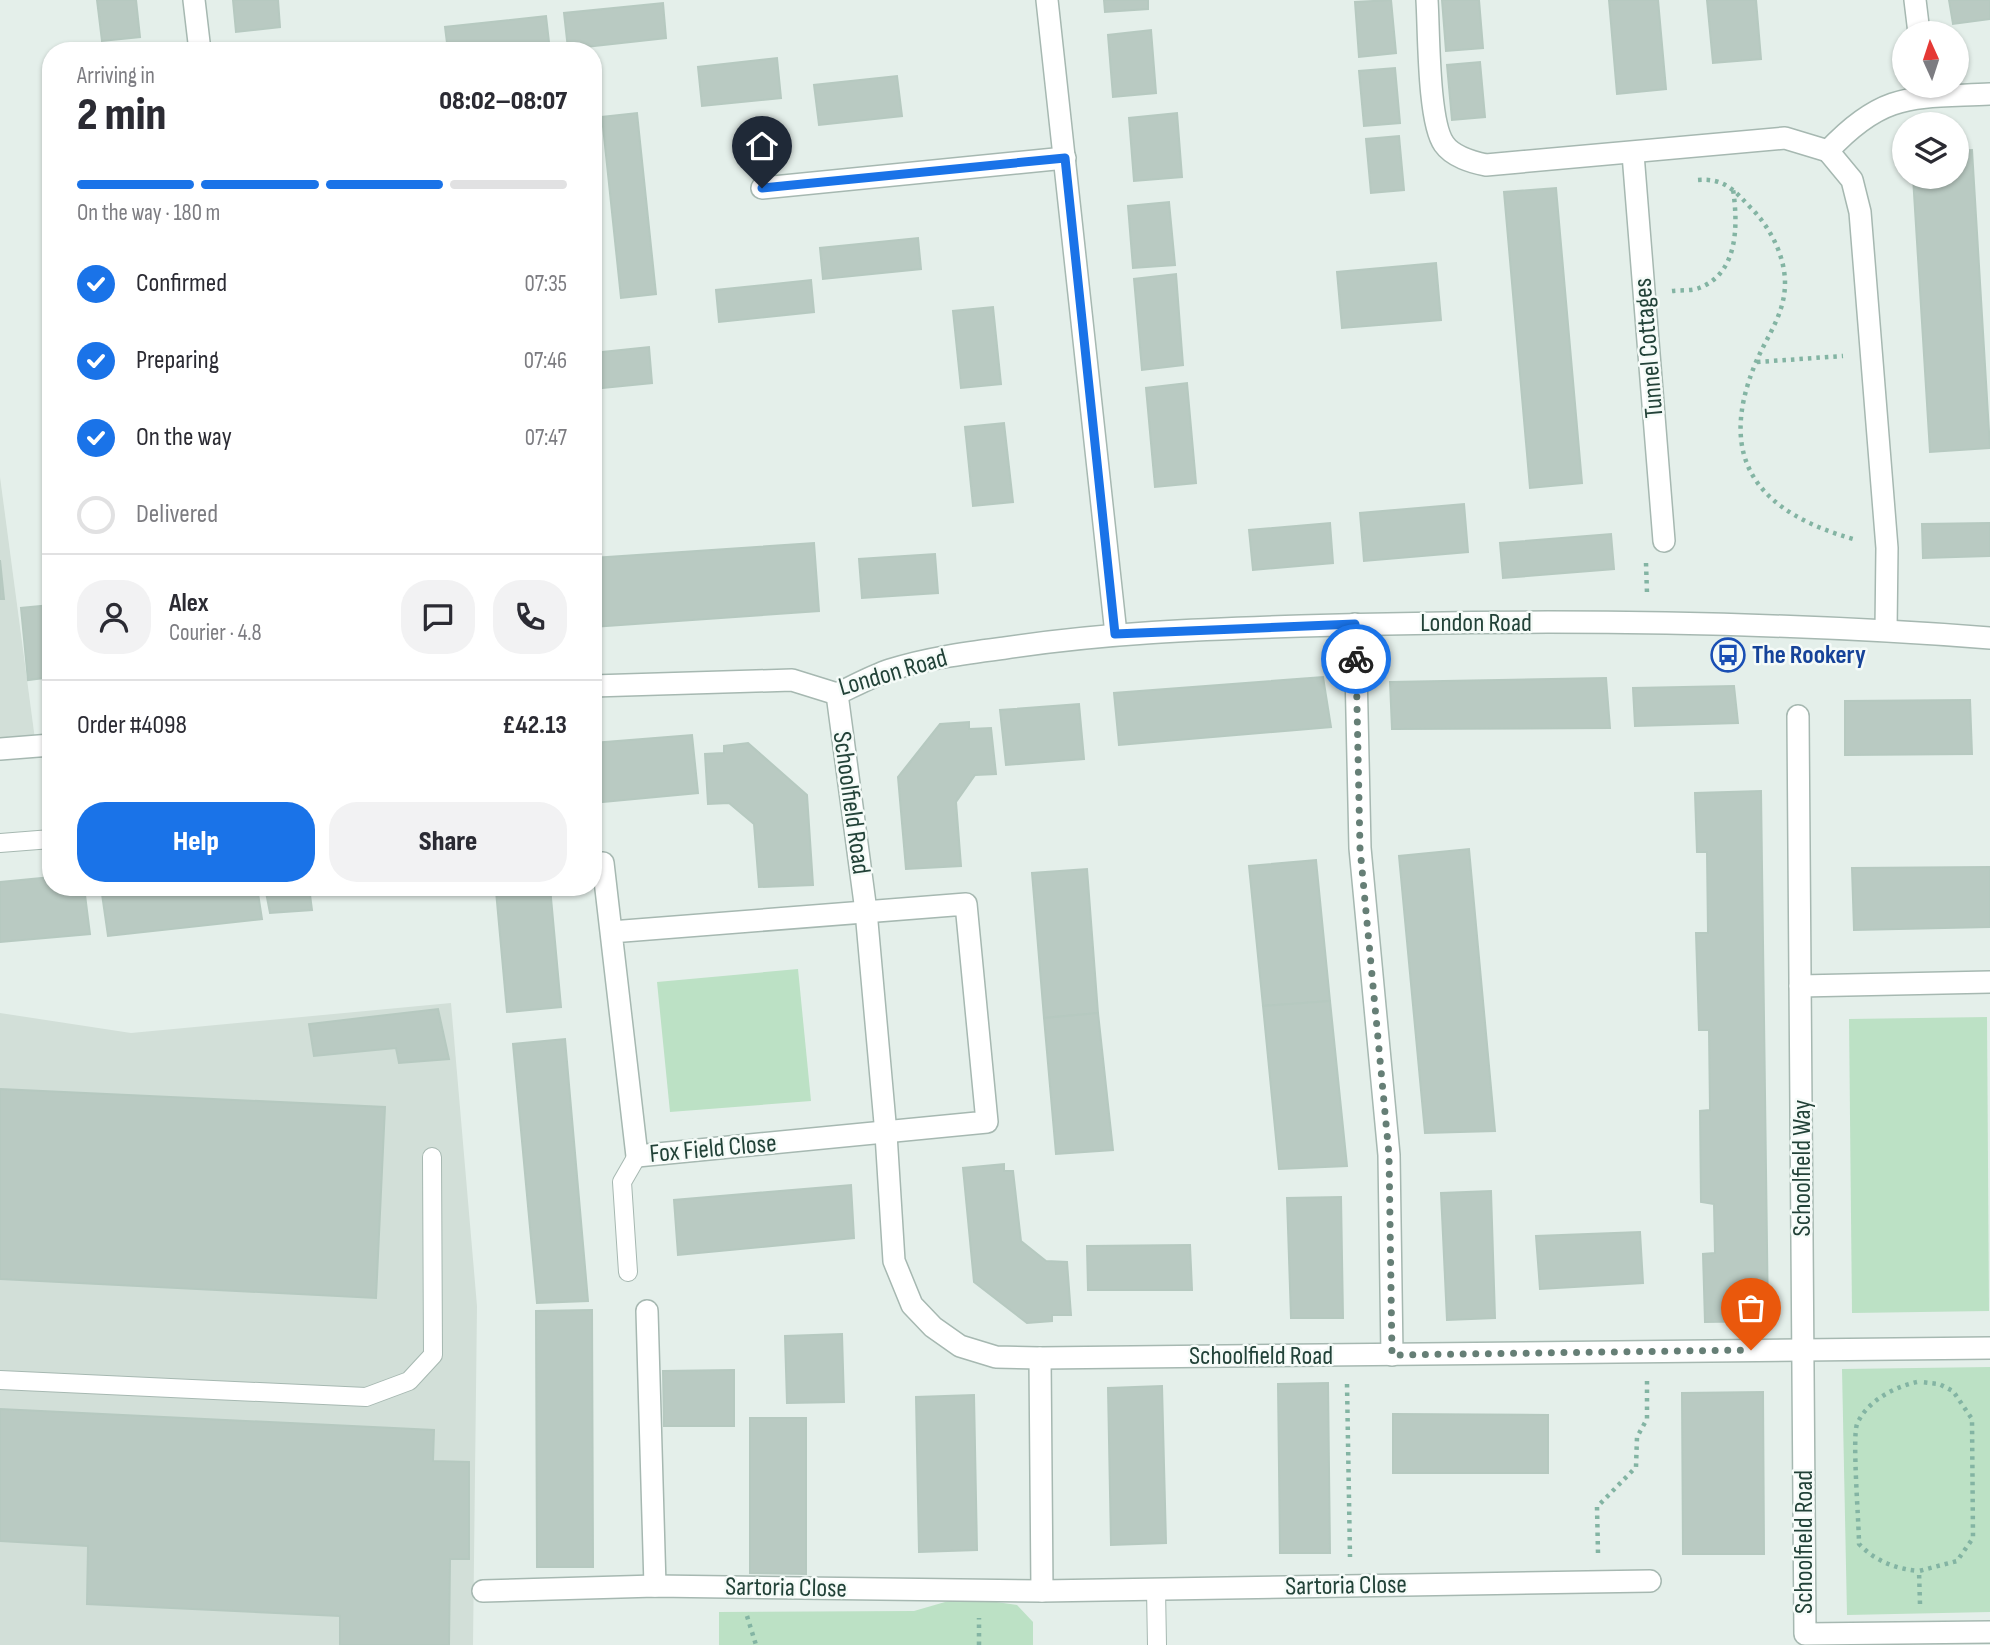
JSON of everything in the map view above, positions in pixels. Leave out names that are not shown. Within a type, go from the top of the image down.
[{"type":"street","points":[[194,0],[199,42]]},
{"type":"street","points":[[1047,0],[1115,634]]},
{"type":"street","points":[[1427,0],[1435,121],[1444,145],[1464,159],[1486,165],[1633,154],[1785,138],[1828,151],[1852,180],[1860,212],[1887,548],[1886,630]]},
{"type":"street","points":[[1916,0],[1918,21]]},
{"type":"street","points":[[1969,93],[1990,94]]},
{"type":"street","points":[[1828,151],[1869,113],[1905,98]]},
{"type":"street","name":"Tunnel Cottages","points":[[1633,154],[1664,541]]},
{"type":"street","points":[[762,188],[1065,158]]},
{"type":"street","name":"London Road","points":[[602,686],[792,680],[837,694],[889,670],[930,660],[1042,642],[1115,634],[1355,624],[1649,623],[1886,630],[1990,638]]},
{"type":"street","points":[[1355,624],[1360,848],[1389,1155],[1392,1355]]},
{"type":"street","name":"Schoolfield Road","points":[[837,694],[866,911],[887,1134],[894,1261],[912,1305],[933,1327],[960,1346],[996,1357],[1040,1358],[1990,1348]]},
{"type":"street","name":"Schoolfield Way","points":[[1798,716],[1803,1349]]},
{"type":"street","points":[[0,749],[42,746]]},
{"type":"street","name":"Fox Field Close","points":[[603,863],[637,1156],[887,1134]]},
{"type":"street","name":"Schoolfield Road","points":[[866,911],[966,904],[987,1122],[887,1134]]},
{"type":"street","points":[[611,932],[866,911]]},
{"type":"street","points":[[1800,986],[1990,982]]},
{"type":"street","points":[[647,1311],[655,1586]]},
{"type":"street","name":"Schoolfield Road","points":[[1803,1349],[1805,1634],[1990,1632]]},
{"type":"street","points":[[1040,1358],[1042,1591]]},
{"type":"street","name":"Sartoria Close","points":[[483,1591],[655,1586],[1042,1591],[1650,1581]]},
{"type":"lane","points":[[0,844],[42,840]]},
{"type":"lane","points":[[628,1272],[622,1182],[637,1156]]},
{"type":"lane","points":[[0,1380],[366,1397],[409,1381],[433,1355],[432,1157]]},
{"type":"lane","points":[[1156,1589],[1157,1645]]},
{"type":"path","points":[[1689,180],[1716,179],[1733,188],[1761,218],[1777,246],[1785,283],[1773,333],[1756,362],[1744,401],[1739,439],[1753,480],[1783,507],[1818,529],[1887,548]]},
{"type":"path","points":[[1644,293],[1698,289],[1716,279],[1731,255],[1738,222],[1733,188]]},
{"type":"path","points":[[1756,362],[1871,354]]},
{"type":"path","points":[[1649,623],[1645,554],[1664,541]]},
{"type":"path","points":[[1917,1349],[1918,1382]]},
{"type":"path","points":[[1598,1581],[1597,1507],[1636,1467],[1637,1437],[1647,1419],[1646,1352]]},
{"type":"path","points":[[1347,1355],[1350,1586]]},
{"type":"path","points":[[1918,1382],[1939,1384],[1953,1391],[1972,1419],[1973,1538],[1957,1561],[1919,1571],[1899,1569],[1868,1553],[1859,1544],[1856,1427],[1875,1401],[1903,1385],[1918,1382]]},
{"type":"path","points":[[1919,1571],[1920,1613]]},
{"type":"shaded area","points":[[0,477],[36,747],[0,746]]},
{"type":"shaded area","points":[[451,1003],[477,1306],[473,1645],[0,1645],[0,1013],[131,1033]]},
{"type":"green space","points":[[798,969],[811,1101],[670,1112],[657,982]]},
{"type":"green space","points":[[1987,1017],[1989,1311],[1852,1313],[1849,1019]]},
{"type":"green space","points":[[1990,1367],[1990,1612],[1847,1615],[1842,1369]]},
{"type":"green space","points":[[952,1600],[983,1600],[1017,1605],[1033,1622],[1033,1645],[719,1645],[719,1612],[914,1611]]},
{"type":"building","points":[[97,0],[136,0],[140,37],[102,41]]},
{"type":"building","points":[[233,0],[278,0],[280,27],[236,32]]},
{"type":"building","points":[[1104,0],[1148,0],[1148,9],[1105,12]]},
{"type":"building","points":[[1391,0],[1396,53],[1359,57],[1355,2]]},
{"type":"building","points":[[1442,0],[1479,0],[1483,48],[1446,51]]},
{"type":"building","points":[[1609,0],[1658,0],[1666,89],[1617,94]]},
{"type":"building","points":[[1707,0],[1756,0],[1761,59],[1713,63]]},
{"type":"building","points":[[1949,0],[1990,0],[1990,19],[1952,21]]},
{"type":"building","points":[[663,3],[666,38],[602,45],[602,42],[567,42],[564,13]]},
{"type":"building","points":[[546,16],[549,42],[447,42],[445,27]]},
{"type":"building","points":[[1151,30],[1156,93],[1113,97],[1108,35]]},
{"type":"building","points":[[777,58],[781,98],[702,106],[698,67]]},
{"type":"building","points":[[1480,62],[1485,117],[1452,120],[1447,65]]},
{"type":"building","points":[[1395,68],[1400,123],[1364,126],[1359,71]]},
{"type":"building","points":[[897,76],[902,116],[819,125],[814,85]]},
{"type":"building","points":[[637,113],[656,294],[621,298],[602,117]]},
{"type":"building","points":[[1177,113],[1182,177],[1134,181],[1129,118]]},
{"type":"building","points":[[1399,136],[1404,190],[1371,193],[1366,139]]},
{"type":"building","points":[[1969,150],[1972,150],[1990,448],[1930,452],[1914,189],[1969,189]]},
{"type":"building","points":[[1556,188],[1582,483],[1530,488],[1504,192]]},
{"type":"building","points":[[1169,202],[1175,265],[1133,268],[1128,206]]},
{"type":"building","points":[[918,238],[921,269],[823,279],[820,248]]},
{"type":"building","points":[[1436,263],[1441,320],[1342,328],[1337,272]]},
{"type":"building","points":[[1176,274],[1183,365],[1142,370],[1134,279]]},
{"type":"building","points":[[811,280],[814,312],[719,322],[716,290]]},
{"type":"building","points":[[993,307],[1001,384],[961,388],[953,311]]},
{"type":"building","points":[[649,347],[652,383],[602,388],[602,352]]},
{"type":"building","points":[[1187,383],[1196,483],[1155,487],[1146,388]]},
{"type":"building","points":[[1004,423],[1013,502],[973,506],[965,427]]},
{"type":"building","points":[[1464,504],[1468,552],[1364,561],[1360,513]]},
{"type":"building","points":[[1330,523],[1333,563],[1253,570],[1249,530]]},
{"type":"building","points":[[1990,523],[1990,556],[1923,558],[1922,524]]},
{"type":"building","points":[[1611,534],[1614,569],[1503,578],[1500,543]]},
{"type":"building","points":[[814,543],[819,611],[602,626],[602,557]]},
{"type":"building","points":[[935,554],[938,593],[862,598],[859,559]]},
{"type":"building","points":[[0,560],[4,599],[0,599]]},
{"type":"building","points":[[42,606],[42,678],[28,680],[21,608]]},
{"type":"building","points":[[1323,677],[1331,727],[1119,745],[1114,693]]},
{"type":"building","points":[[1606,678],[1610,728],[1392,729],[1390,682]]},
{"type":"building","points":[[1734,686],[1738,723],[1635,726],[1633,688]]},
{"type":"building","points":[[1970,700],[1972,754],[1845,755],[1845,701]]},
{"type":"building","points":[[1079,704],[1084,759],[1006,765],[1000,710]]},
{"type":"building","points":[[969,722],[969,729],[991,728],[996,774],[975,775],[956,802],[961,866],[906,869],[898,777],[940,724]]},
{"type":"building","points":[[692,735],[698,793],[602,802],[602,742]]},
{"type":"building","points":[[748,743],[807,795],[813,885],[759,887],[754,824],[729,803],[708,804],[705,754],[724,753],[724,746]]},
{"type":"building","points":[[1761,791],[1768,1321],[1705,1322],[1703,1254],[1715,1253],[1714,1204],[1701,1202],[1700,1111],[1710,1110],[1709,1030],[1699,1030],[1696,933],[1708,933],[1707,852],[1697,852],[1695,793]]},
{"type":"building","points":[[1469,849],[1495,1131],[1425,1133],[1399,856]]},
{"type":"building","points":[[1316,860],[1330,1001],[1263,1006],[1249,866]]},
{"type":"building","points":[[1990,867],[1990,927],[1854,930],[1852,868]]},
{"type":"building","points":[[1087,869],[1098,1013],[1044,1018],[1032,873]]},
{"type":"building","points":[[42,878],[42,896],[85,896],[90,934],[0,942],[0,882]]},
{"type":"building","points":[[102,896],[258,896],[262,919],[108,936]]},
{"type":"building","points":[[267,896],[310,896],[312,910],[270,913]]},
{"type":"building","points":[[496,896],[551,896],[561,1007],[507,1012]]},
{"type":"building","points":[[1330,1001],[1347,1166],[1279,1169],[1263,1006]]},
{"type":"building","points":[[438,1009],[449,1059],[399,1063],[396,1048],[314,1056],[309,1024]]},
{"type":"building","points":[[1098,1013],[1113,1150],[1056,1154],[1044,1018]]},
{"type":"building","points":[[565,1039],[588,1301],[537,1303],[513,1044]]},
{"type":"building","points":[[0,1089],[385,1107],[376,1298],[0,1279]]},
{"type":"building","points":[[1004,1164],[1004,1171],[1013,1171],[1021,1241],[1046,1261],[1067,1262],[1071,1315],[1052,1315],[1052,1321],[1027,1323],[974,1282],[963,1168]]},
{"type":"building","points":[[851,1185],[854,1238],[678,1255],[674,1200]]},
{"type":"building","points":[[1491,1191],[1495,1318],[1447,1320],[1441,1193]]},
{"type":"building","points":[[1341,1197],[1343,1318],[1291,1318],[1287,1198]]},
{"type":"building","points":[[1640,1232],[1643,1283],[1540,1289],[1536,1236]]},
{"type":"building","points":[[1190,1245],[1192,1290],[1088,1290],[1087,1246]]},
{"type":"building","points":[[592,1310],[593,1567],[537,1567],[536,1311]]},
{"type":"building","points":[[842,1334],[844,1402],[787,1403],[785,1336]]},
{"type":"building","points":[[734,1370],[734,1426],[664,1426],[663,1371]]},
{"type":"building","points":[[1328,1383],[1330,1553],[1280,1553],[1278,1384]]},
{"type":"building","points":[[1162,1386],[1166,1543],[1111,1545],[1108,1388]]},
{"type":"building","points":[[1763,1392],[1764,1554],[1683,1554],[1682,1393]]},
{"type":"building","points":[[974,1395],[977,1550],[919,1552],[916,1397]]},
{"type":"building","points":[[0,1409],[434,1430],[433,1461],[469,1462],[469,1559],[450,1559],[449,1645],[340,1645],[340,1616],[87,1604],[88,1546],[0,1541]]},
{"type":"building","points":[[1393,1414],[1548,1415],[1548,1473],[1393,1473]]},
{"type":"building","points":[[750,1418],[806,1418],[806,1574],[750,1573]]},
{"type":"way so far","points":[[1356,659],[1360,848],[1389,1155],[1392,1355],[1751,1350]]},
{"type":"place","name":"The Rookery","points":[[1728,655]]},
{"type":"route","points":[[762,188],[1065,158],[1115,634],[1355,624],[1356,659]]}]
